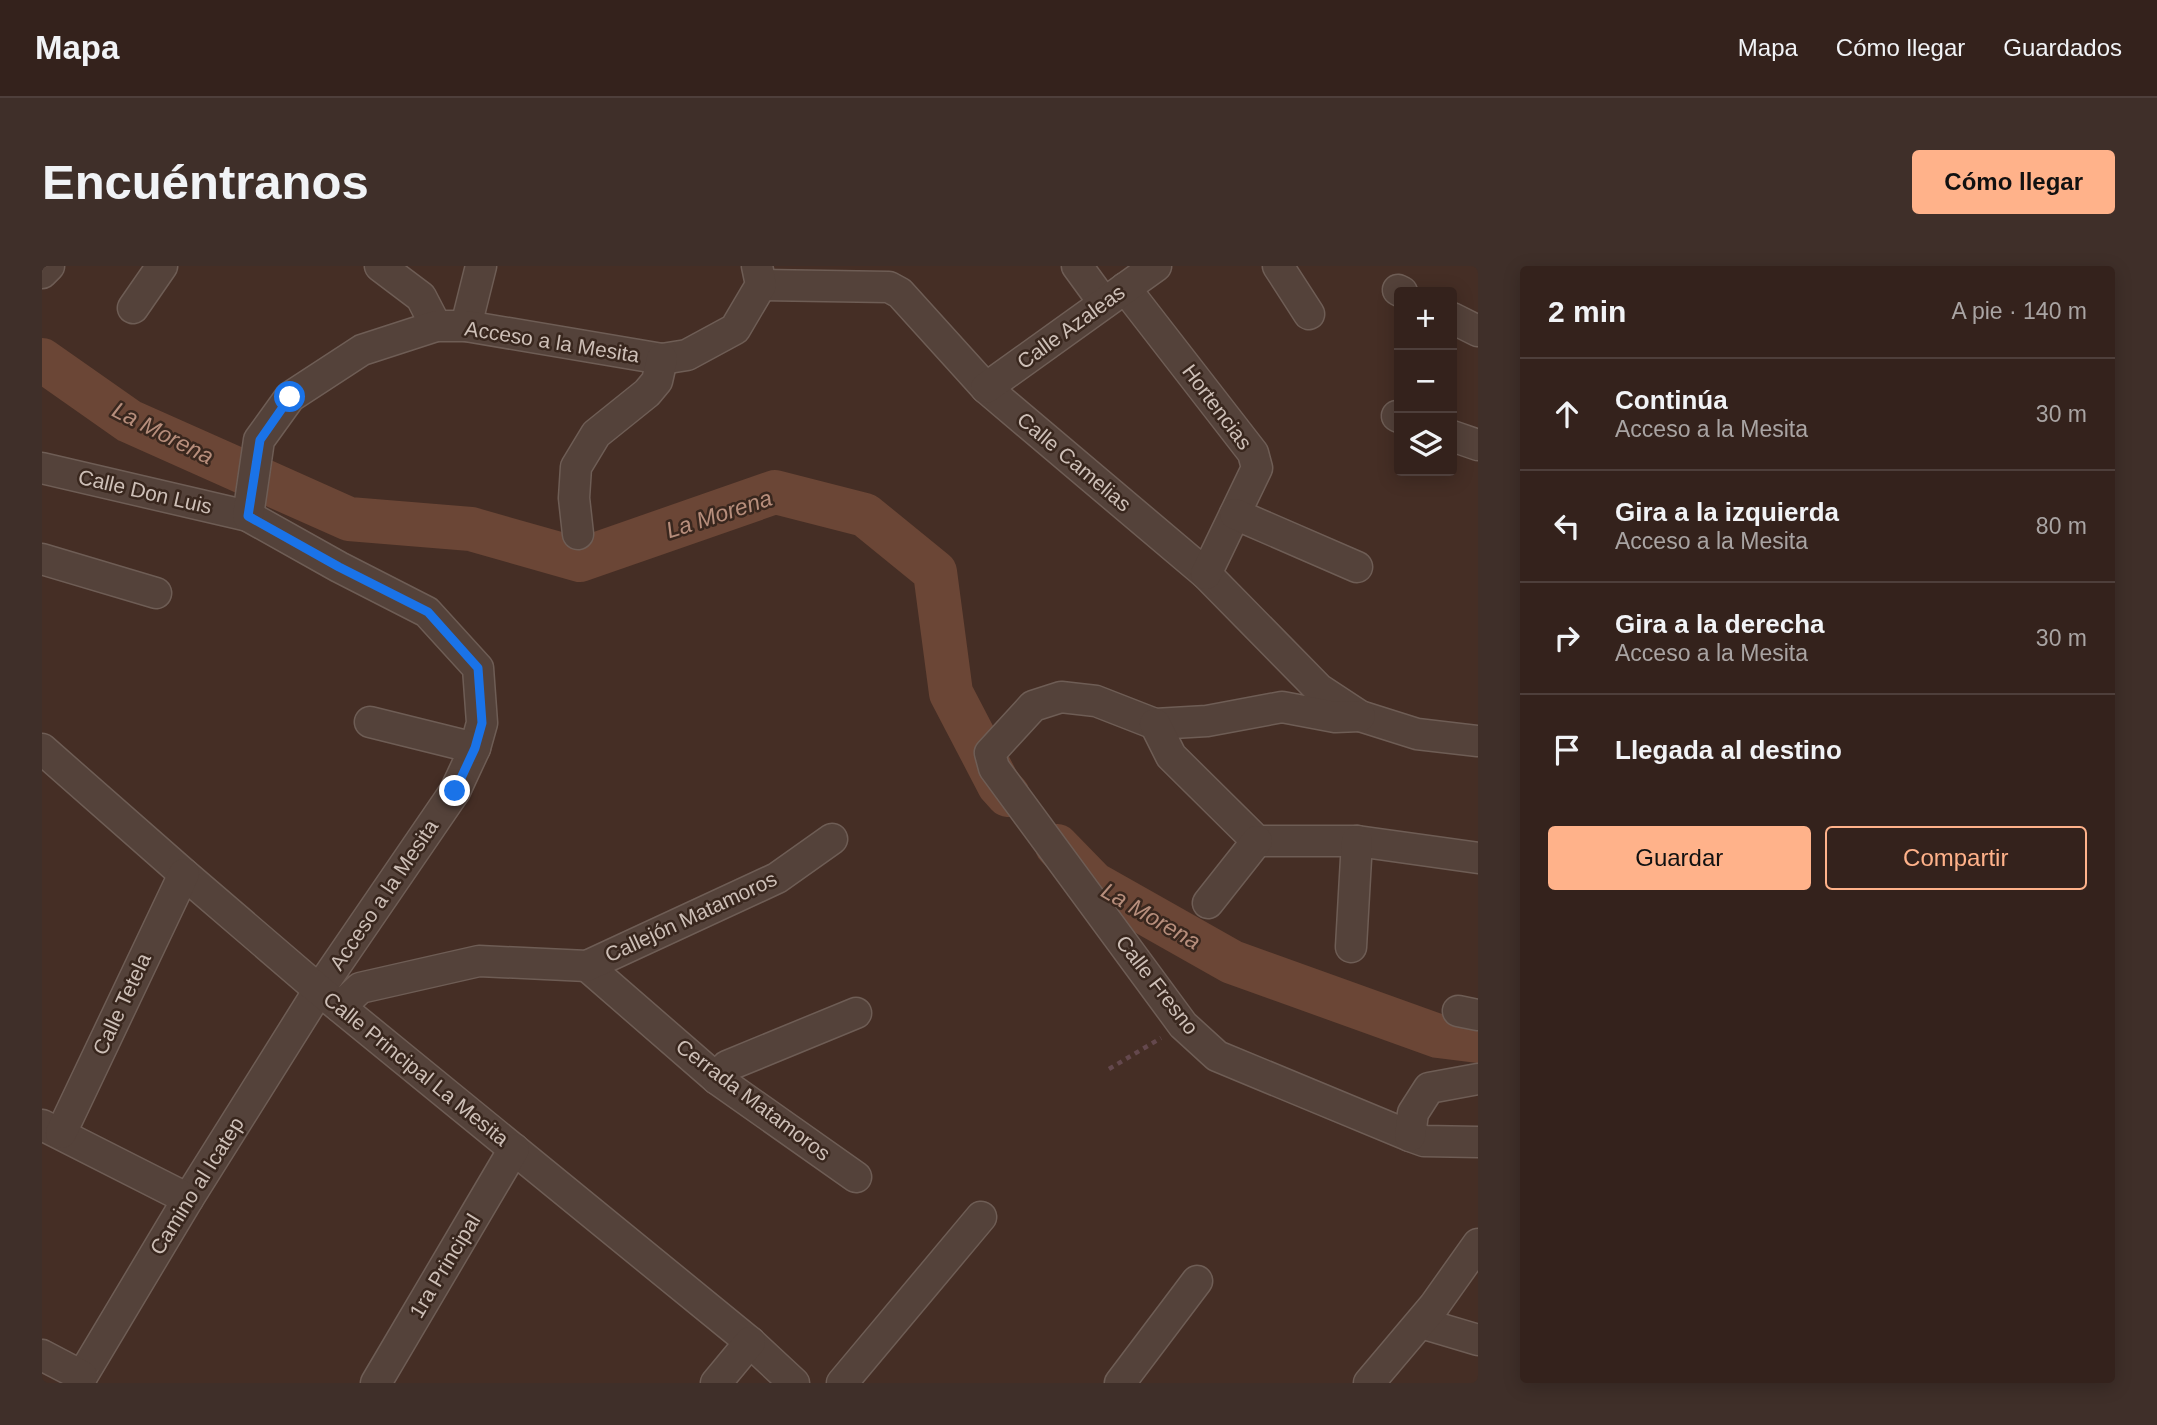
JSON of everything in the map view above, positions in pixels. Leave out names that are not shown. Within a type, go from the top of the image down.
[{"type":"street","points":[[42,273],[49,266]]},
{"type":"street","points":[[133,308],[162,266]]},
{"type":"street","points":[[380,266],[421,297],[436,326]]},
{"type":"street","points":[[466,326],[481,266]]},
{"type":"street","name":"Hortencias","points":[[1077,266],[1115,295],[1253,453],[1257,468],[1206,574]]},
{"type":"street","name":"Calle Azaleas","points":[[986,388],[1156,266]]},
{"type":"street","points":[[1278,266],[1309,314]]},
{"type":"street","name":"Acceso a la Mesita","points":[[330,999],[455,791],[475,748],[482,723],[478,668],[428,612],[339,567],[248,516],[260,440],[290,397],[362,350],[436,326],[466,326],[662,359],[687,355],[735,329],[759,275]]},
{"type":"street","name":"Calle Camelias","points":[[759,275],[889,287],[900,293],[986,388],[1206,574],[1319,689],[1360,716]]},
{"type":"street","points":[[1457,320],[1478,331]]},
{"type":"street","points":[[578,534],[573,498],[576,467],[596,434],[647,393],[657,381],[662,359]]},
{"type":"street","points":[[1457,438],[1478,445]]},
{"type":"street","name":"Calle Don Luis","points":[[42,468],[248,516]]},
{"type":"street","points":[[1235,514],[1357,567]]},
{"type":"street","points":[[42,559],[156,593]]},
{"type":"street","name":"Calle Fresno","points":[[1155,724],[1096,701],[1061,697],[1033,706],[990,753],[994,768],[1183,1025],[1217,1056],[1423,1141],[1478,1142]]},
{"type":"street","points":[[1478,741],[1417,734],[1360,716],[1335,717],[1282,707],[1207,721],[1155,724],[1171,756],[1257,841],[1357,841],[1478,858]]},
{"type":"street","points":[[370,722],[475,748]]},
{"type":"street","name":"Calle Principal La Mesita","points":[[43,753],[330,999],[750,1342],[794,1383]]},
{"type":"street","name":"Callejón Matamoros","points":[[330,999],[360,988],[479,961],[587,966],[777,878],[832,839]]},
{"type":"street","points":[[1208,903],[1257,841]]},
{"type":"street","points":[[1351,947],[1357,841]]},
{"type":"street","name":"Calle Tetela","points":[[52,1129],[184,874]]},
{"type":"street","name":"Cerrada Matamoros","points":[[587,966],[717,1079],[856,1177]]},
{"type":"street","name":"Camino al Icatep","points":[[80,1379],[188,1199],[330,999]]},
{"type":"street","points":[[717,1079],[727,1066],[856,1013]]},
{"type":"street","points":[[1410,1136],[1413,1113],[1429,1088],[1478,1079]]},
{"type":"street","points":[[52,1129],[188,1199]]},
{"type":"street","name":"1ra Principal","points":[[376,1383],[514,1149]]},
{"type":"street","points":[[842,1383],[981,1217]]},
{"type":"street","points":[[1369,1383],[1427,1315],[1478,1244]]},
{"type":"street","points":[[1120,1383],[1197,1281]]},
{"type":"street","points":[[1427,1315],[1478,1286]]},
{"type":"street","points":[[1427,1315],[1478,1340]]},
{"type":"street","points":[[716,1383],[750,1342]]},
{"type":"street","points":[[42,1355],[80,1379]]},
{"type":"path","points":[[1109,1069],[1183,1025]]},
{"type":"waterway","name":"La Morena","points":[[42,360],[129,421],[349,519],[471,529],[580,560],[775,492],[865,515],[935,572],[951,693],[999,785],[1008,795]]},
{"type":"waterway","name":"La Morena","points":[[1057,846],[1094,884],[1232,962],[1438,1036],[1478,1041]]},
{"type":"route","points":[[290,397],[260,440],[248,516],[339,567],[428,612],[478,668],[482,723],[475,748],[455,791]]}]
